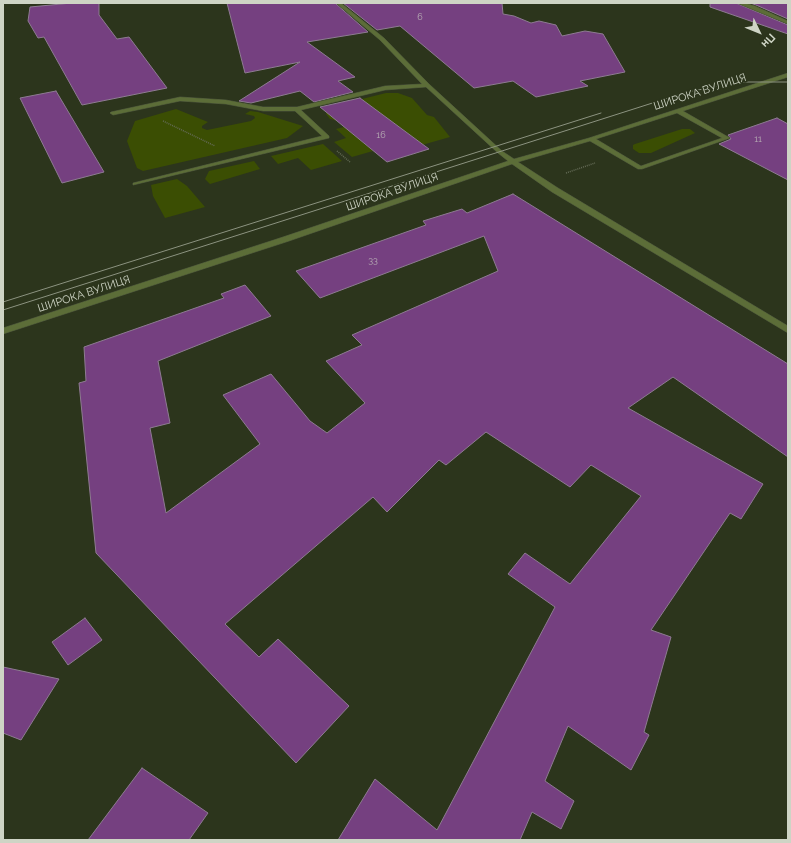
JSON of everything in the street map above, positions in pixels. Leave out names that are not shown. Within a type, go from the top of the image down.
[{"type":"street","points":[[338,3],[382,39],[427,85],[494,146],[513,161],[555,190],[788,330]]},
{"type":"street","points":[[739,3],[753,7],[788,23]]},
{"type":"street","name":"ШИРОКА ВУЛИЦЯ","points":[[3,331],[286,240],[513,161],[591,139],[788,75]]},
{"type":"street","points":[[113,113],[180,99],[226,102],[263,109],[297,110],[385,88],[427,85]]},
{"type":"street","points":[[135,184],[327,137],[297,110]]},
{"type":"street","points":[[591,139],[640,168],[727,138],[678,111]]},
{"type":"path","points":[[136,108],[240,158]]},
{"type":"green space","points":[[386,93],[398,93],[412,98],[427,115],[434,117],[450,137],[422,145],[377,111],[338,121],[330,119],[326,114],[330,107]]},
{"type":"green space","points":[[176,109],[208,122],[202,126],[202,128],[207,130],[251,121],[255,118],[254,116],[245,114],[250,111],[258,112],[303,126],[287,138],[143,171],[137,168],[127,141],[135,121]]},
{"type":"green space","points":[[344,127],[373,151],[352,157],[334,142],[346,138],[336,129]]},
{"type":"green space","points":[[682,129],[690,129],[695,133],[651,153],[639,153],[633,149],[633,145],[635,144]]},
{"type":"green space","points":[[323,144],[342,161],[311,170],[298,158],[278,164],[271,156]]},
{"type":"green space","points":[[254,161],[260,169],[210,184],[205,179],[209,171]]},
{"type":"green space","points":[[177,179],[187,186],[205,207],[165,218],[153,196],[151,185]]},
{"type":"building","points":[[72,3],[99,3],[99,15],[117,39],[129,37],[167,88],[82,105],[44,37],[38,38],[28,21],[30,7]]},
{"type":"building","points":[[227,3],[335,3],[368,32],[307,42],[355,77],[338,81],[353,92],[314,102],[300,91],[251,103],[239,101],[300,62],[245,73]]},
{"type":"building","points":[[343,3],[502,3],[503,14],[514,16],[531,23],[539,21],[556,25],[562,36],[585,31],[603,34],[625,72],[580,81],[588,86],[536,97],[513,81],[474,88],[400,26],[377,30]]},
{"type":"building","points":[[710,3],[736,3],[788,25],[788,34],[710,7]]},
{"type":"building","points":[[750,3],[788,3],[788,19],[756,5]]},
{"type":"building","points":[[56,91],[104,172],[62,183],[20,98]]},
{"type":"building","points":[[360,98],[429,149],[387,162],[320,107]]},
{"type":"building","points":[[777,118],[788,124],[788,180],[719,144],[731,139],[728,135]]},
{"type":"building","points":[[513,194],[788,364],[788,457],[673,377],[628,408],[763,484],[741,519],[730,513],[651,630],[671,637],[644,732],[649,735],[631,770],[568,726],[545,781],[574,801],[561,829],[532,812],[520,840],[338,840],[375,779],[437,830],[555,607],[508,574],[525,553],[570,584],[641,496],[591,465],[570,487],[486,432],[446,465],[439,460],[387,512],[373,497],[225,624],[259,657],[278,639],[349,706],[296,763],[96,553],[79,383],[86,381],[84,347],[224,298],[221,294],[245,285],[271,316],[158,361],[170,423],[150,428],[166,513],[260,444],[223,395],[271,374],[310,421],[327,433],[365,403],[326,361],[362,345],[352,335],[498,271],[484,236],[320,298],[296,271],[426,225],[423,221],[462,209],[467,213]]},
{"type":"building","points":[[85,618],[102,640],[68,665],[52,642]]},
{"type":"building","points":[[3,667],[59,679],[21,740],[3,733]]},
{"type":"building","points":[[142,768],[208,813],[189,840],[88,840]]},
{"type":"tram line","points":[[3,310],[687,92],[741,82],[788,82]]},
{"type":"tram line","points":[[3,302],[601,113]]}]
